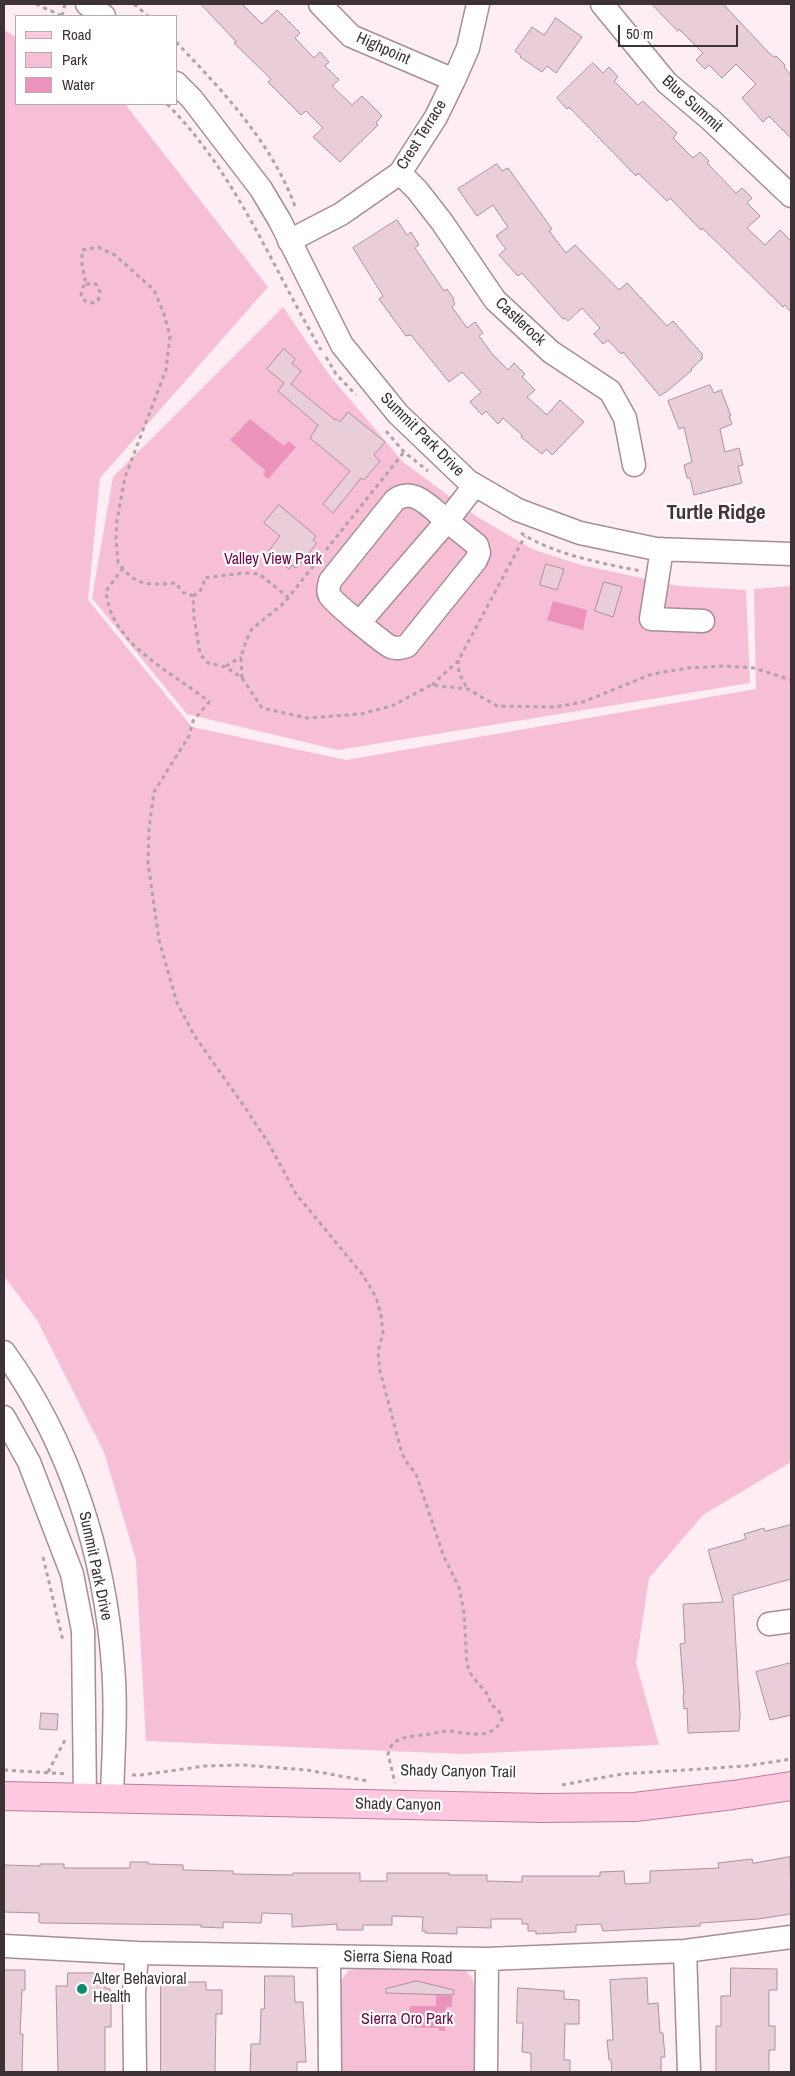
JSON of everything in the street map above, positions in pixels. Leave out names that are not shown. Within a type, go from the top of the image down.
[{"type":"main road","name":"Shady Canyon","points":[[4,1796],[598,1808],[635,1807],[671,1803],[791,1786]]},
{"type":"street","points":[[87,4],[103,15]]},
{"type":"street","name":"Highpoint","points":[[320,4],[351,36],[454,80]]},
{"type":"street","name":"Crest Terrace","points":[[289,240],[342,214],[400,173],[436,117],[454,80],[468,48],[478,4]]},
{"type":"street","name":"Blue Summit","points":[[602,4],[667,83],[711,120],[791,196]]},
{"type":"street","name":"Summit Park Drive","points":[[178,85],[192,98],[261,189],[342,345],[398,414],[468,481],[518,510],[580,533],[662,549],[791,554]]},
{"type":"street","name":"Castlerock","points":[[400,173],[417,190],[442,222],[495,300],[551,352],[610,391],[625,418],[634,465]]},
{"type":"street","points":[[360,622],[447,521],[475,485]]},
{"type":"street","points":[[403,494],[413,494],[447,521],[477,545],[479,553],[476,560],[407,646],[398,649],[390,646],[330,598],[328,590],[330,581],[395,500],[403,494]]},
{"type":"street","name":"Summit Park Drive","points":[[732,553],[791,538]]},
{"type":"street","points":[[662,549],[651,619],[703,621]]},
{"type":"street","name":"Summit Park Drive","points":[[4,1352],[39,1406],[62,1455],[83,1506],[98,1564],[106,1608],[113,1667],[112,1799]]},
{"type":"street","name":"Summit Park Drive","points":[[4,1416],[29,1462],[72,1574],[83,1631],[85,1798]]},
{"type":"street","points":[[769,1624],[791,1621]]},
{"type":"street","name":"Sierra Siena Road","points":[[4,1946],[137,1953],[487,1960],[686,1951],[791,1937]]},
{"type":"street","points":[[686,1951],[689,2072]]},
{"type":"street","points":[[135,2072],[134,1993],[137,1953]]},
{"type":"street","points":[[329,1957],[330,2072]]},
{"type":"street","points":[[486,2072],[487,1960]]},
{"type":"path","points":[[36,4],[60,15]]},
{"type":"path","points":[[134,4],[147,15]]},
{"type":"path","points":[[86,284],[96,284],[100,292],[98,301],[93,303],[85,301],[81,295],[86,284],[82,264],[82,250],[98,247],[115,255],[154,290],[164,314],[170,336],[166,370],[125,477],[117,520],[118,562],[122,568],[139,582],[155,585],[176,583],[182,592],[193,596],[200,592],[204,586],[204,578],[244,572],[260,574],[288,597]]},
{"type":"path","points":[[242,678],[241,657],[252,629],[288,597],[404,452]]},
{"type":"path","points":[[193,596],[200,654],[208,663],[226,667],[242,678],[262,708],[307,718],[362,714],[392,706],[431,686],[458,661],[525,536]]},
{"type":"path","name":"Shady Canyon Trail","points":[[122,568],[106,591],[108,604],[118,624],[134,646],[209,702],[193,721],[190,736],[154,792],[149,829],[148,863],[159,940],[177,1003],[194,1035],[268,1144],[296,1194],[362,1274],[376,1297],[383,1333],[378,1351],[380,1371],[401,1450],[405,1460],[416,1474],[444,1557],[459,1587],[464,1612],[467,1665],[472,1676],[488,1695],[491,1706],[498,1708],[502,1720],[493,1731],[483,1734],[473,1735],[440,1731],[399,1738],[392,1745],[388,1754],[395,1783],[387,1783]]},
{"type":"path","points":[[226,667],[241,657]]},
{"type":"path","points":[[458,661],[459,673],[468,689]]},
{"type":"path","points":[[431,686],[468,689],[497,706],[555,707],[583,702],[652,674],[688,668],[724,666],[754,668],[791,680]]},
{"type":"path","points":[[41,1552],[53,1593],[64,1649]]},
{"type":"path","points":[[48,1772],[61,1749],[66,1735]]},
{"type":"path","points":[[556,1786],[622,1774],[746,1766],[791,1759]]},
{"type":"path","points":[[125,1774],[141,1775],[196,1767],[243,1766],[307,1770],[373,1782]]},
{"type":"path","points":[[4,1770],[70,1774]]},
{"type":"green space","points":[[4,30],[15,36],[15,105],[126,105],[268,287],[100,478],[88,600],[192,727],[346,760],[756,689],[754,589],[791,586],[791,1462],[703,1515],[649,1578],[636,1663],[659,1745],[464,1754],[146,1741],[136,1560],[104,1452],[37,1320],[4,1276]]},
{"type":"green space","name":"Valley View Park","points":[[283,307],[330,376],[403,462],[476,516],[532,549],[581,565],[679,586],[746,590],[750,683],[338,750],[187,714],[92,598],[113,477]]},
{"type":"green space","name":"Sierra Oro Park","points":[[460,1969],[469,1974],[475,1988],[474,2072],[342,2072],[339,1983],[349,1970]]},
{"type":"water","points":[[250,419],[284,446],[289,441],[296,447],[268,479],[263,475],[266,471],[230,440]]},
{"type":"water","points":[[553,601],[587,610],[583,630],[547,620]]},
{"type":"water","points":[[436,1995],[452,1996],[452,2007],[446,2007],[445,2031],[439,2031],[439,2028],[409,2027],[410,2006],[436,2006]]},
{"type":"building","points":[[201,4],[242,4],[262,24],[277,10],[300,33],[295,38],[314,58],[320,52],[329,62],[325,66],[339,80],[332,86],[352,105],[362,96],[382,116],[376,123],[378,125],[340,162],[313,137],[323,128],[306,111],[301,115],[268,82],[271,79],[234,43],[236,42]]},
{"type":"building","points":[[652,4],[723,4],[769,53],[774,57],[776,56],[785,65],[784,67],[791,75],[791,138],[769,116],[763,122],[742,98],[756,84],[736,64],[722,78],[709,65],[705,69],[696,60],[703,53]]},
{"type":"building","points":[[556,18],[582,37],[556,73],[547,66],[542,72],[520,57],[515,51],[532,27],[544,35]]},
{"type":"building","points":[[593,63],[603,73],[609,67],[618,77],[614,81],[638,105],[643,101],[677,133],[673,138],[693,158],[700,152],[709,161],[707,163],[736,193],[742,188],[752,198],[747,203],[760,216],[747,228],[765,245],[780,230],[791,241],[791,312],[785,305],[783,307],[702,228],[701,230],[670,198],[667,201],[638,173],[636,176],[569,107],[567,109],[557,98]]},
{"type":"building","points":[[497,164],[502,171],[508,168],[552,229],[549,231],[566,253],[575,245],[619,290],[627,283],[667,326],[673,321],[703,355],[701,357],[703,358],[692,370],[665,393],[660,396],[623,352],[621,354],[608,340],[603,344],[594,334],[600,328],[582,308],[568,321],[565,318],[563,319],[522,273],[518,276],[499,255],[506,249],[496,236],[508,227],[493,205],[477,216],[458,189]]},
{"type":"building","points":[[397,220],[407,235],[411,232],[419,245],[415,248],[444,291],[447,289],[454,299],[455,304],[452,307],[467,328],[475,322],[483,333],[479,336],[493,355],[508,370],[514,363],[525,374],[522,377],[535,390],[527,397],[547,415],[560,400],[584,422],[552,455],[546,449],[542,454],[521,437],[522,435],[503,418],[498,424],[486,411],[482,415],[470,402],[481,392],[462,372],[449,382],[411,335],[406,336],[379,299],[383,296],[353,248]]},
{"type":"building","points":[[284,349],[295,359],[292,364],[301,371],[291,384],[335,420],[340,422],[348,412],[385,442],[374,455],[380,461],[364,480],[361,478],[333,513],[323,504],[350,471],[310,438],[318,425],[278,391],[284,383],[267,369]]},
{"type":"building","points":[[710,385],[714,393],[721,390],[731,416],[729,416],[732,424],[720,429],[725,452],[739,448],[743,465],[738,466],[742,483],[694,495],[690,478],[687,478],[684,465],[692,462],[684,427],[679,429],[668,401]]},
{"type":"building","points":[[279,505],[316,536],[313,540],[317,543],[296,568],[292,565],[289,569],[268,552],[280,536],[264,523]]},
{"type":"building","points":[[546,564],[564,569],[557,590],[540,585]]},
{"type":"building","points":[[604,582],[622,587],[613,617],[595,611]]},
{"type":"building","points":[[791,1525],[791,1579],[733,1595],[740,1714],[739,1731],[688,1733],[687,1708],[684,1709],[680,1644],[685,1643],[683,1604],[723,1602],[708,1550],[746,1539],[744,1534],[764,1528],[765,1531]]},
{"type":"building","points":[[791,1663],[791,1715],[770,1720],[756,1672]]},
{"type":"building","points":[[41,1713],[58,1714],[57,1730],[40,1729]]},
{"type":"building","points":[[790,1857],[791,1914],[758,1919],[700,1923],[700,1926],[603,1931],[601,1924],[576,1925],[576,1932],[536,1934],[536,1931],[528,1931],[528,1924],[522,1924],[522,1919],[491,1919],[491,1928],[457,1927],[457,1934],[425,1933],[426,1931],[422,1931],[423,1917],[392,1916],[392,1925],[363,1925],[363,1930],[337,1930],[337,1924],[292,1927],[292,1914],[262,1913],[261,1923],[223,1922],[223,1928],[201,1927],[201,1925],[41,1923],[39,1922],[39,1913],[4,1912],[4,1865],[40,1866],[40,1864],[64,1864],[64,1868],[130,1868],[130,1862],[148,1862],[148,1864],[183,1865],[183,1870],[233,1871],[233,1874],[360,1873],[360,1881],[387,1881],[387,1873],[449,1873],[449,1875],[487,1875],[487,1881],[522,1882],[522,1876],[600,1876],[600,1872],[624,1871],[625,1884],[650,1883],[650,1871],[719,1868],[718,1863],[752,1859],[753,1863]]},
{"type":"building","points":[[731,1968],[777,1969],[777,1990],[769,1990],[769,2026],[775,2026],[775,2050],[769,2050],[769,2072],[716,2072],[716,2026],[721,2026],[721,1996],[730,1996]]},
{"type":"building","points":[[4,1970],[25,1970],[25,1990],[22,1990],[20,2034],[23,2034],[22,2072],[4,2072]]},
{"type":"building","points":[[68,1973],[105,1973],[105,1988],[111,1991],[111,2027],[105,2027],[105,2072],[58,2072],[56,1986],[67,1986]]},
{"type":"building","points":[[265,1976],[294,1976],[295,2002],[303,2002],[306,2062],[297,2062],[297,2072],[250,2072],[251,2044],[260,2044],[261,2009],[264,2009]]},
{"type":"building","points":[[647,1978],[648,2004],[658,2003],[660,2033],[663,2033],[665,2057],[661,2057],[661,2072],[612,2072],[607,2040],[613,2040],[610,1980]]},
{"type":"building","points":[[161,1979],[179,1979],[179,1982],[206,1982],[206,1990],[222,1990],[222,2014],[216,2014],[215,2072],[161,2072]]},
{"type":"building","points":[[417,1981],[454,1990],[453,1995],[386,1993],[386,1989]]},
{"type":"building","points":[[518,1988],[564,1991],[564,1999],[579,2000],[579,2024],[565,2024],[564,2060],[570,2060],[570,2072],[531,2072],[531,2053],[522,2052],[523,2023],[517,2023]]},
{"type":"place","name":"Alter Behavioral Health","points":[[82,1989]]},
{"type":"district","name":"Turtle Ridge","points":[[716,513]]}]
